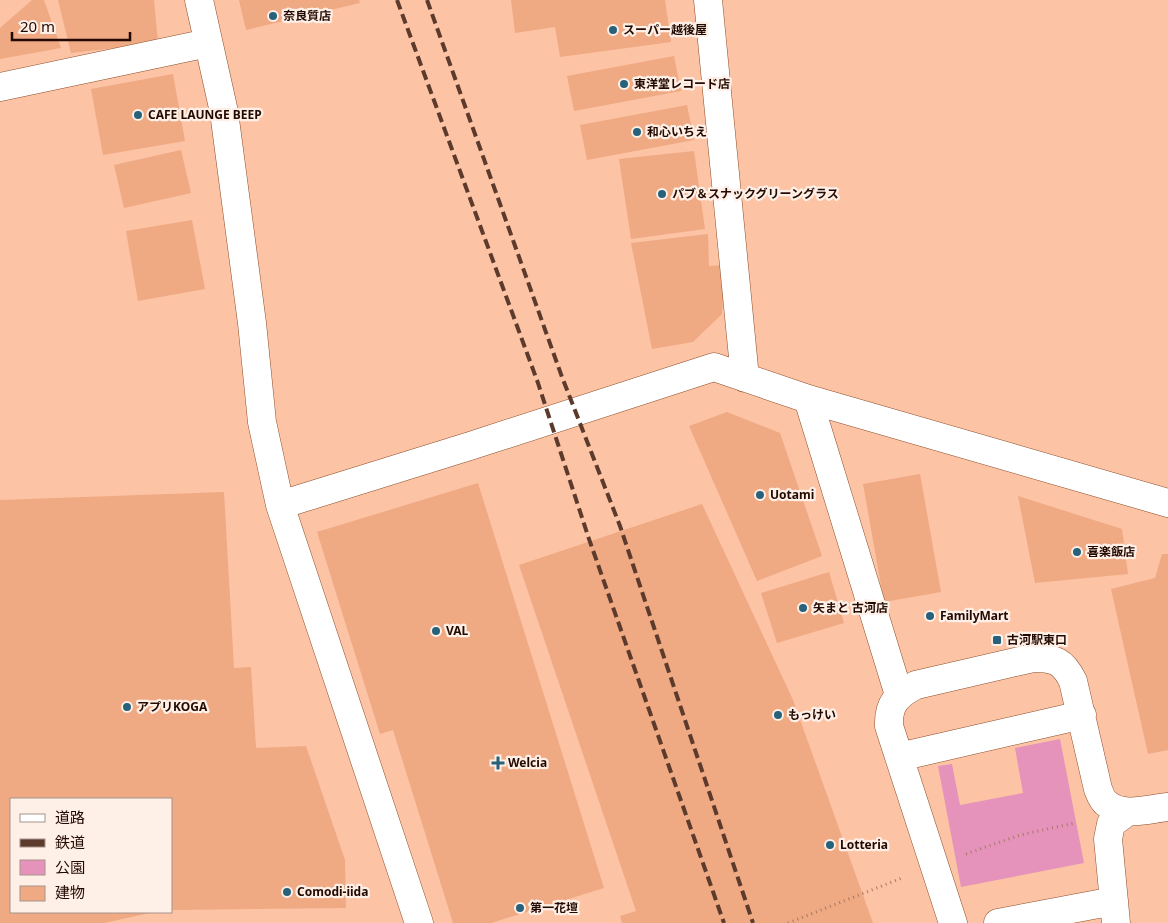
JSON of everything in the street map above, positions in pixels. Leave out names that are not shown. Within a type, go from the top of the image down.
[{"type":"street","points":[[198,0],[224,112],[252,323],[262,422],[280,504],[419,923]]},
{"type":"street","points":[[708,0],[745,378]]},
{"type":"street","points":[[0,88],[208,42]]},
{"type":"street","points":[[280,504],[470,446],[714,367],[808,399],[1168,503]]},
{"type":"street","points":[[808,399],[899,695]]},
{"type":"street","points":[[953,923],[889,726],[892,704],[899,695],[916,685],[1034,658],[1048,658],[1058,661],[1067,669],[1073,681],[1098,789],[1104,802],[1115,809],[1127,812],[1168,807]]},
{"type":"street","points":[[899,757],[1082,715]]},
{"type":"street","points":[[998,923],[1115,912],[1108,839],[1111,824],[1127,812]]},
{"type":"path","points":[[788,923],[1020,834],[1127,812]]},
{"type":"green space","points":[[1060,739],[1084,863],[961,887],[938,766],[952,764],[960,805],[1023,793],[1015,748]]},
{"type":"building","points":[[32,0],[44,0],[61,48],[0,59],[0,28]]},
{"type":"building","points":[[58,0],[154,0],[158,43],[71,53]]},
{"type":"building","name":"奈良質店","points":[[239,0],[359,0],[360,3],[246,30]]},
{"type":"building","name":"スーパー越後屋","points":[[511,0],[665,0],[671,42],[560,57],[555,27],[515,33]]},
{"type":"building","name":"東洋堂レコード店","points":[[674,56],[681,91],[574,111],[567,76]]},
{"type":"building","name":"CAFE LAUNGE BEEP","points":[[173,74],[185,141],[103,155],[91,89]]},
{"type":"building","name":"和心いちえ","points":[[687,105],[694,140],[587,160],[580,125]]},
{"type":"building","points":[[181,150],[191,193],[124,208],[114,165]]},
{"type":"building","name":"パブ＆スナックグリーングラス","points":[[694,151],[705,229],[631,239],[619,159]]},
{"type":"building","points":[[192,220],[205,289],[138,301],[126,231]]},
{"type":"building","points":[[708,234],[709,266],[725,265],[722,314],[693,342],[652,349],[631,243]]},
{"type":"building","name":"Uotami","points":[[727,412],[780,433],[822,556],[757,581],[689,426]]},
{"type":"building","points":[[920,474],[941,592],[884,602],[863,484]]},
{"type":"building","name":"VAL","points":[[478,483],[604,888],[491,923],[453,923],[393,730],[380,734],[317,532]]},
{"type":"building","name":"アプリKOGA","points":[[224,492],[234,668],[251,667],[256,748],[306,746],[345,860],[346,908],[172,910],[172,798],[10,798],[10,913],[150,913],[104,923],[0,923],[0,500]]},
{"type":"building","name":"喜楽飯店","points":[[1018,496],[1122,529],[1128,574],[1035,583]]},
{"type":"building","points":[[702,504],[793,700],[873,923],[622,923],[620,916],[636,911],[519,565]]},
{"type":"building","points":[[1162,554],[1168,554],[1168,750],[1148,754],[1111,589],[1155,578]]},
{"type":"building","name":"矢まと 古河店","points":[[829,572],[844,623],[777,643],[761,593]]},
{"type":"railway","points":[[397,0],[538,383],[589,539],[724,923]]},
{"type":"railway","points":[[427,0],[562,377],[620,526],[753,923]]},
{"type":"place","name":"奈良質店","points":[[273,16]]},
{"type":"place","name":"スーパー越後屋","points":[[613,30]]},
{"type":"place","name":"東洋堂レコード店","points":[[624,84]]},
{"type":"place","name":"CAFE LAUNGE BEEP","points":[[138,115]]},
{"type":"place","name":"和心いちえ","points":[[637,132]]},
{"type":"place","name":"パブ＆スナックグリーングラス","points":[[662,194]]},
{"type":"place","name":"Uotami","points":[[760,495]]},
{"type":"place","name":"喜楽飯店","points":[[1077,552]]},
{"type":"place","name":"矢まと 古河店","points":[[803,608]]},
{"type":"place","name":"FamilyMart","points":[[930,616]]},
{"type":"place","name":"VAL","points":[[436,631]]},
{"type":"place","name":"古河駅東口","points":[[997,640]]},
{"type":"place","name":"アプリKOGA","points":[[127,707]]},
{"type":"place","name":"もっけい","points":[[778,715]]},
{"type":"place","name":"Welcia","points":[[498,763]]},
{"type":"place","name":"Lotteria","points":[[830,845]]},
{"type":"place","name":"Comodi-iida","points":[[287,892]]},
{"type":"place","name":"第一花壇","points":[[520,908]]}]
